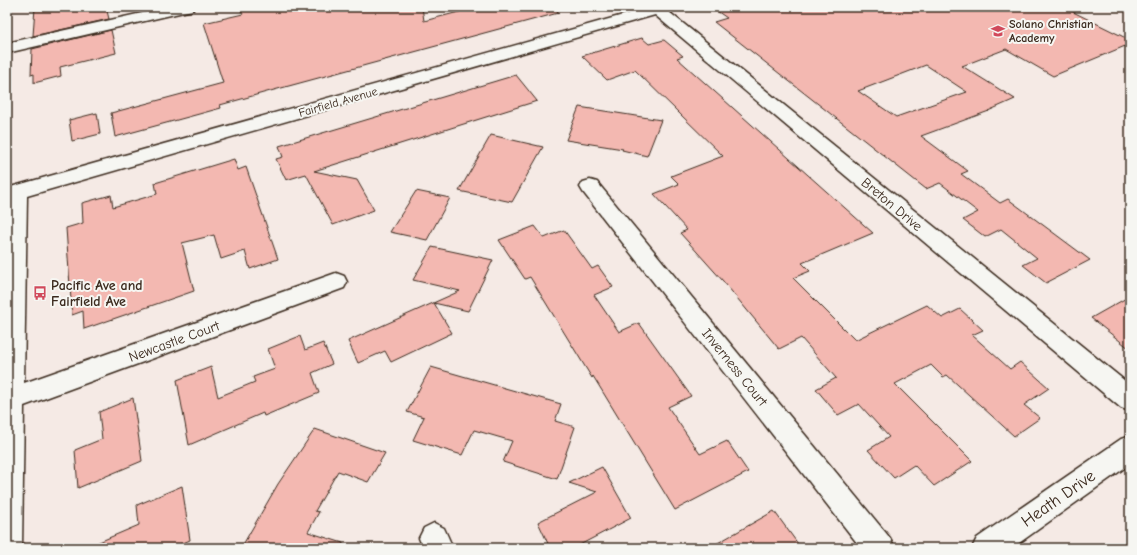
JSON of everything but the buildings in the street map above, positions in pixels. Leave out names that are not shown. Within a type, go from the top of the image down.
[{"type":"street","points":[[7,48],[188,7]]},
{"type":"street","name":"Fairfield Avenue","points":[[12,194],[660,8]]},
{"type":"street","name":"Breton Drive","points":[[660,8],[1130,400]]},
{"type":"street","name":"Inverness Court","points":[[590,187],[880,548]]},
{"type":"street","points":[[7,548],[12,399],[12,194]]},
{"type":"street","name":"Newcastle Court","points":[[12,399],[336,282]]},
{"type":"street","name":"Heath Drive","points":[[987,548],[1130,448]]},
{"type":"place","name":"Solano Christian Academy","points":[[998,31]]},
{"type":"place","name":"Pacific Ave and Fairfield Ave","points":[[40,293]]}]
